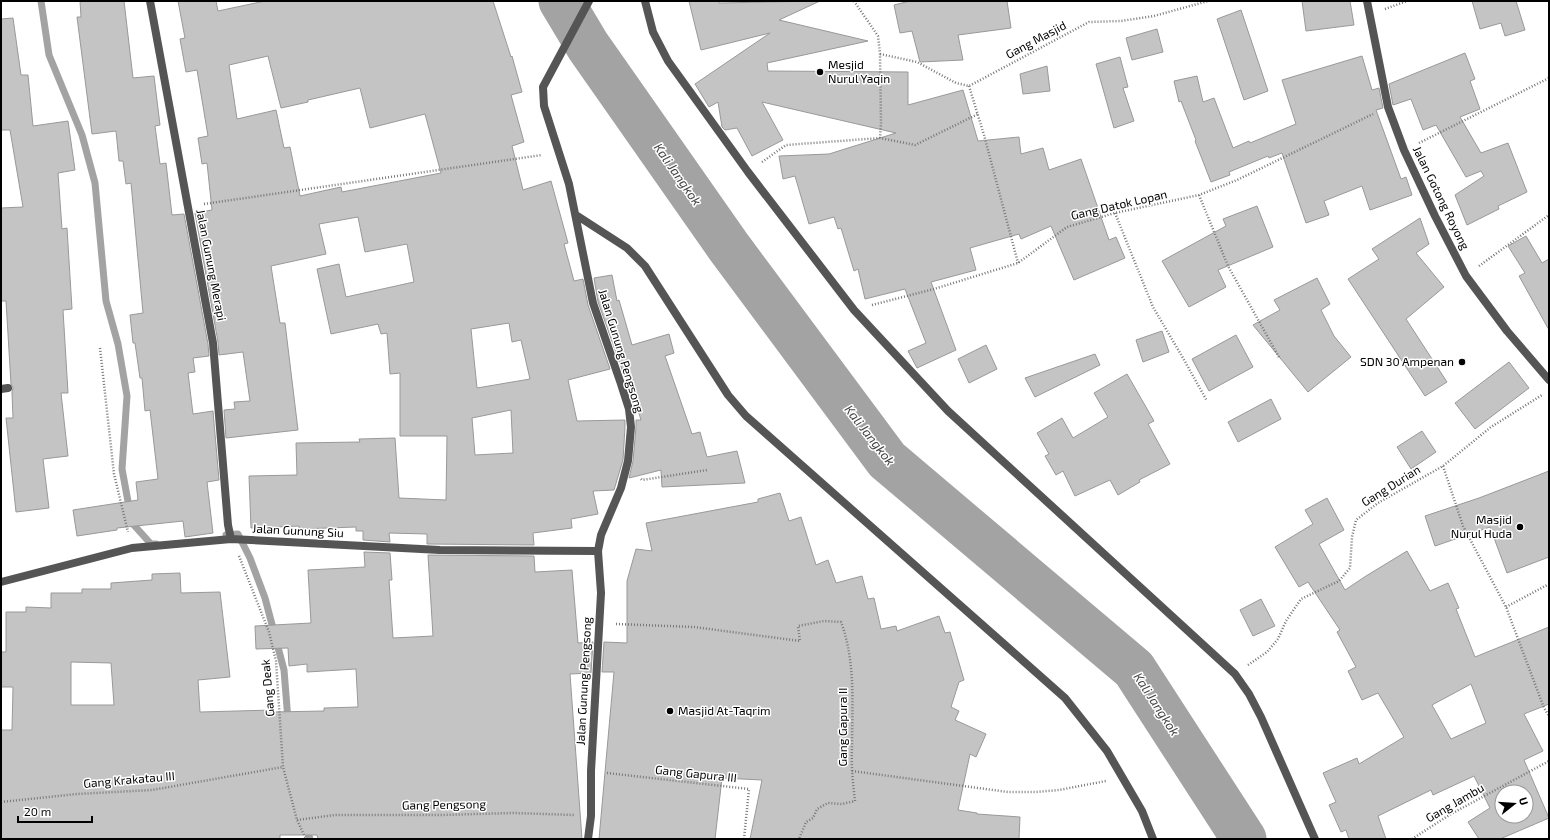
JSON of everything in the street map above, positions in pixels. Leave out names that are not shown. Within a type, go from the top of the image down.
[{"type":"street","name":"Jalan Gunung Merapi","points":[[150,1],[213,343],[228,525],[232,538]]},
{"type":"street","name":"Jalan Gunung Pengsong","points":[[588,839],[591,816],[591,772],[600,623],[601,576],[598,551],[601,535],[622,488],[628,461],[631,427],[629,409],[592,303],[570,184],[544,106],[543,87],[589,1]]},
{"type":"street","points":[[645,1],[653,32],[668,61],[748,172],[854,310],[948,411],[1235,674],[1249,694],[1261,717],[1315,839]]},
{"type":"street","name":"Jalan Gotong Royong","points":[[1367,1],[1388,107],[1404,150],[1435,216],[1466,276],[1507,331],[1549,380]]},
{"type":"street","points":[[576,216],[627,248],[645,266],[728,395],[746,416],[1065,698],[1107,751],[1142,811],[1152,839]]},
{"type":"street","name":"Jalan Gunung Siu","points":[[1,582],[132,548],[232,538],[440,550],[598,551]]},
{"type":"path","points":[[854,1],[878,36],[880,54],[880,138]]},
{"type":"path","name":"Gang Masjid","points":[[969,86],[1089,22],[1121,21],[1154,16],[1208,1]]},
{"type":"path","points":[[1369,14],[1407,1]]},
{"type":"path","points":[[880,54],[917,62],[956,83],[969,86],[984,135],[1018,263]]},
{"type":"path","points":[[1404,150],[1549,78]]},
{"type":"path","name":"Gang Datok Lopan","points":[[854,310],[934,290],[1018,263],[1067,227],[1115,213],[1199,195],[1237,180],[1388,107]]},
{"type":"path","points":[[748,172],[786,145],[880,138],[915,145],[978,114]]},
{"type":"path","points":[[188,206],[559,153]]},
{"type":"path","points":[[1199,195],[1228,266],[1280,359]]},
{"type":"path","points":[[1115,213],[1153,307],[1184,358],[1207,401]]},
{"type":"path","points":[[1466,276],[1549,214]]},
{"type":"path","points":[[100,348],[114,474],[132,548]]},
{"type":"path","name":"Gang Durian","points":[[1235,674],[1267,652],[1278,639],[1286,621],[1301,599],[1339,581],[1350,568],[1352,537],[1356,520],[1378,503],[1443,466],[1491,427],[1542,395]]},
{"type":"path","points":[[628,461],[642,480],[707,470]]},
{"type":"path","points":[[1443,466],[1463,526],[1506,607],[1544,708],[1549,716]]},
{"type":"path","name":"Gang Deak","points":[[232,538],[269,632],[276,661],[283,767],[297,820],[306,839]]},
{"type":"path","points":[[1506,607],[1549,584]]},
{"type":"path","name":"Gang Gapura II","points":[[600,623],[694,627],[800,641],[798,626],[824,621],[841,622],[846,636],[853,698],[852,770],[855,801],[842,804],[828,803],[817,809],[813,818],[806,822],[799,839]]},
{"type":"path","name":"Gang Jambu","points":[[1412,839],[1451,814],[1549,761]]},
{"type":"path","name":"Gang Krakatau III","points":[[1,802],[77,794],[152,790],[283,767]]},
{"type":"path","points":[[852,770],[1008,792],[1059,790],[1123,778]]},
{"type":"path","name":"Gang Gapura III","points":[[591,772],[749,789],[744,839]]},
{"type":"path","name":"Gang Pengsong","points":[[297,820],[335,815],[514,813],[591,816]]},
{"type":"building","points":[[80,1],[124,1],[133,78],[154,76],[160,125],[155,126],[160,164],[166,163],[172,215],[184,214],[208,344],[209,356],[193,358],[195,372],[188,373],[193,414],[213,411],[219,480],[207,482],[213,533],[185,537],[183,521],[117,528],[117,530],[77,536],[73,510],[138,500],[136,482],[158,479],[150,410],[145,411],[142,378],[140,378],[135,343],[133,343],[130,315],[143,313],[131,183],[126,184],[123,161],[119,161],[116,131],[92,134],[77,17],[81,17]]},
{"type":"building","points":[[178,1],[216,1],[218,11],[265,1],[493,1],[511,57],[512,56],[522,92],[511,95],[524,142],[512,146],[523,190],[551,181],[568,243],[564,244],[574,281],[583,279],[588,305],[610,369],[568,380],[577,421],[625,420],[623,460],[614,490],[593,491],[598,514],[571,519],[572,528],[533,533],[534,545],[427,544],[427,534],[389,533],[390,542],[363,540],[363,531],[356,531],[356,527],[299,529],[299,526],[251,528],[249,476],[297,475],[296,443],[360,442],[359,439],[395,438],[399,498],[446,500],[447,436],[400,436],[400,373],[390,374],[387,333],[381,334],[378,324],[331,334],[317,269],[339,264],[346,297],[414,282],[407,244],[365,252],[358,217],[319,224],[326,254],[271,266],[280,323],[285,323],[298,430],[226,438],[224,410],[235,409],[234,402],[250,401],[243,352],[219,355],[195,213],[212,210],[207,163],[202,164],[198,138],[208,136],[197,70],[186,72],[180,39],[185,38]],"holes":[[[268,56],[281,108],[360,88],[370,128],[425,114],[441,173],[342,192],[341,187],[300,196],[290,147],[284,148],[276,110],[237,119],[229,65]],[[509,323],[512,342],[521,340],[530,379],[477,388],[471,329]],[[511,410],[513,453],[475,455],[472,418]]]},
{"type":"building","points":[[689,1],[719,1],[719,3],[820,1],[779,20],[868,41],[767,63],[768,71],[908,72],[908,105],[963,90],[978,141],[1019,137],[1021,154],[1043,148],[1049,170],[1081,159],[1109,240],[1116,237],[1125,258],[1074,280],[1051,226],[1021,239],[1019,234],[970,248],[976,270],[931,282],[956,350],[917,368],[908,351],[926,343],[905,289],[865,299],[858,269],[854,271],[841,228],[838,229],[834,217],[809,224],[795,176],[783,179],[779,156],[829,154],[896,133],[762,102],[783,140],[752,156],[737,128],[725,130],[722,127],[718,102],[709,107],[695,84],[770,33],[701,50]]},
{"type":"building","points":[[910,1],[1007,1],[1011,28],[958,35],[963,60],[920,62],[912,31],[900,33],[894,5]]},
{"type":"building","points":[[1302,1],[1350,1],[1354,25],[1306,31]]},
{"type":"building","points":[[1472,1],[1516,1],[1525,30],[1505,36],[1501,23],[1480,29]]},
{"type":"building","points":[[1241,10],[1268,91],[1244,100],[1217,19]]},
{"type":"building","points":[[13,18],[21,75],[28,75],[33,126],[68,121],[75,170],[58,173],[62,229],[67,228],[72,309],[63,310],[68,393],[61,393],[68,456],[43,459],[49,508],[16,512],[6,418],[13,418],[13,388],[11,384],[6,301],[1,301],[1,208],[23,207],[10,130],[1,130],[1,19]]},
{"type":"building","points":[[1157,29],[1163,52],[1132,60],[1126,38]]},
{"type":"building","points":[[1465,53],[1475,79],[1470,81],[1480,109],[1460,117],[1481,153],[1508,143],[1527,192],[1498,206],[1499,209],[1467,225],[1455,195],[1484,176],[1481,171],[1466,177],[1436,125],[1423,130],[1411,99],[1393,105],[1389,84]]},
{"type":"building","points":[[1362,56],[1372,90],[1379,88],[1383,108],[1376,110],[1401,179],[1406,177],[1412,195],[1370,210],[1362,186],[1324,201],[1329,215],[1306,223],[1282,153],[1269,158],[1268,156],[1229,172],[1230,175],[1211,182],[1181,101],[1179,102],[1174,81],[1197,76],[1203,102],[1214,98],[1233,148],[1249,141],[1250,143],[1296,124],[1282,80]]},
{"type":"building","points":[[1120,57],[1128,87],[1123,88],[1134,121],[1114,128],[1096,64]]},
{"type":"building","points":[[1047,66],[1050,91],[1023,94],[1020,74]]},
{"type":"building","points":[[1257,206],[1273,247],[1218,270],[1226,287],[1189,307],[1162,261],[1226,226],[1223,219]]},
{"type":"building","points":[[1420,218],[1429,244],[1416,253],[1444,287],[1406,319],[1447,382],[1425,396],[1348,279],[1379,259],[1372,249]]},
{"type":"building","points":[[1526,236],[1542,263],[1549,259],[1549,330],[1519,276],[1525,273],[1508,246]]},
{"type":"building","points":[[612,275],[617,301],[619,300],[632,345],[669,334],[674,353],[665,356],[692,434],[700,432],[707,457],[737,451],[745,483],[662,487],[661,470],[629,478],[633,461],[636,420],[641,420],[627,374],[624,375],[598,302],[594,278]]},
{"type":"building","points":[[1317,278],[1330,304],[1321,310],[1334,336],[1351,357],[1308,392],[1253,325],[1280,310],[1274,300]]},
{"type":"building","points":[[1162,331],[1169,352],[1143,362],[1136,340]]},
{"type":"building","points":[[1236,335],[1253,367],[1209,391],[1192,359]]},
{"type":"building","points":[[986,345],[997,369],[969,383],[958,359]]},
{"type":"building","points":[[1095,354],[1100,365],[1035,397],[1025,378]]},
{"type":"building","points":[[1509,362],[1529,388],[1475,429],[1455,403]]},
{"type":"building","points":[[1127,374],[1154,421],[1148,424],[1170,464],[1139,480],[1140,482],[1118,495],[1110,480],[1075,496],[1063,471],[1056,475],[1045,456],[1049,454],[1037,433],[1062,418],[1073,438],[1108,417],[1094,393]]},
{"type":"building","points":[[1271,399],[1281,419],[1238,442],[1228,422]]},
{"type":"building","points":[[1422,431],[1436,452],[1411,469],[1397,447]]},
{"type":"building","name":"Masjid Nurul Huda","points":[[1549,471],[1549,557],[1507,573],[1490,527],[1435,546],[1425,516],[1479,498]]},
{"type":"building","points":[[780,493],[789,521],[801,517],[816,565],[828,560],[836,583],[862,576],[868,599],[874,598],[881,629],[896,626],[897,631],[939,616],[945,633],[950,632],[964,680],[959,682],[951,707],[959,711],[955,720],[986,734],[976,757],[970,754],[958,810],[977,814],[1020,817],[1019,839],[750,839],[762,780],[722,778],[715,839],[599,839],[614,672],[602,672],[604,642],[627,643],[627,581],[636,549],[652,551],[646,523],[758,502],[758,499]]},
{"type":"building","points":[[1327,498],[1344,530],[1319,544],[1345,590],[1407,551],[1430,591],[1448,583],[1459,608],[1456,609],[1475,657],[1549,627],[1549,704],[1524,714],[1543,751],[1524,760],[1549,818],[1500,839],[1479,839],[1468,822],[1490,808],[1474,776],[1433,795],[1431,790],[1378,816],[1386,839],[1349,839],[1346,830],[1341,832],[1329,805],[1336,802],[1323,773],[1357,758],[1359,764],[1404,737],[1378,693],[1362,700],[1348,671],[1356,667],[1337,632],[1340,630],[1308,582],[1299,587],[1275,547],[1313,524],[1305,510]],"holes":[[[1471,684],[1486,723],[1451,739],[1432,705]]]},
{"type":"building","points":[[364,552],[390,553],[392,580],[389,580],[393,638],[433,636],[428,555],[534,556],[535,572],[572,570],[578,643],[593,642],[591,673],[570,674],[582,839],[318,839],[317,835],[280,835],[280,839],[1,839],[1,730],[12,730],[13,687],[1,687],[1,652],[6,652],[6,612],[26,612],[26,607],[51,608],[51,593],[82,593],[82,589],[111,589],[111,583],[152,580],[152,574],[180,573],[181,593],[220,592],[230,677],[198,680],[200,712],[273,710],[273,712],[324,711],[324,708],[358,707],[356,669],[307,672],[307,664],[289,666],[288,648],[256,649],[255,626],[311,623],[308,570],[365,567]],"holes":[[[71,662],[111,663],[114,705],[71,705]]]},
{"type":"building","points":[[1261,599],[1275,626],[1253,636],[1240,610]]},
{"type":"waterway","points":[[41,1],[49,55],[82,135],[95,183],[106,301],[118,344],[127,396],[122,469],[132,523],[151,544],[156,544]]},
{"type":"waterway","name":"Kali Jangkok","points":[[561,1],[588,46],[728,246],[887,460],[1134,669],[1244,839]]},
{"type":"waterway","points":[[226,535],[238,534],[250,558],[265,598],[284,670],[288,720]]},
{"type":"waterway","points":[[306,826],[310,839]]},
{"type":"place","name":"Mesjid Nurul Yaqin","points":[[820,72]]},
{"type":"place","name":"SDN 30 Ampenan","points":[[1462,362]]},
{"type":"place","name":"Masjid Nurul Huda","points":[[1520,527]]},
{"type":"place","name":"Masjid At-Taqrim","points":[[670,711]]}]
